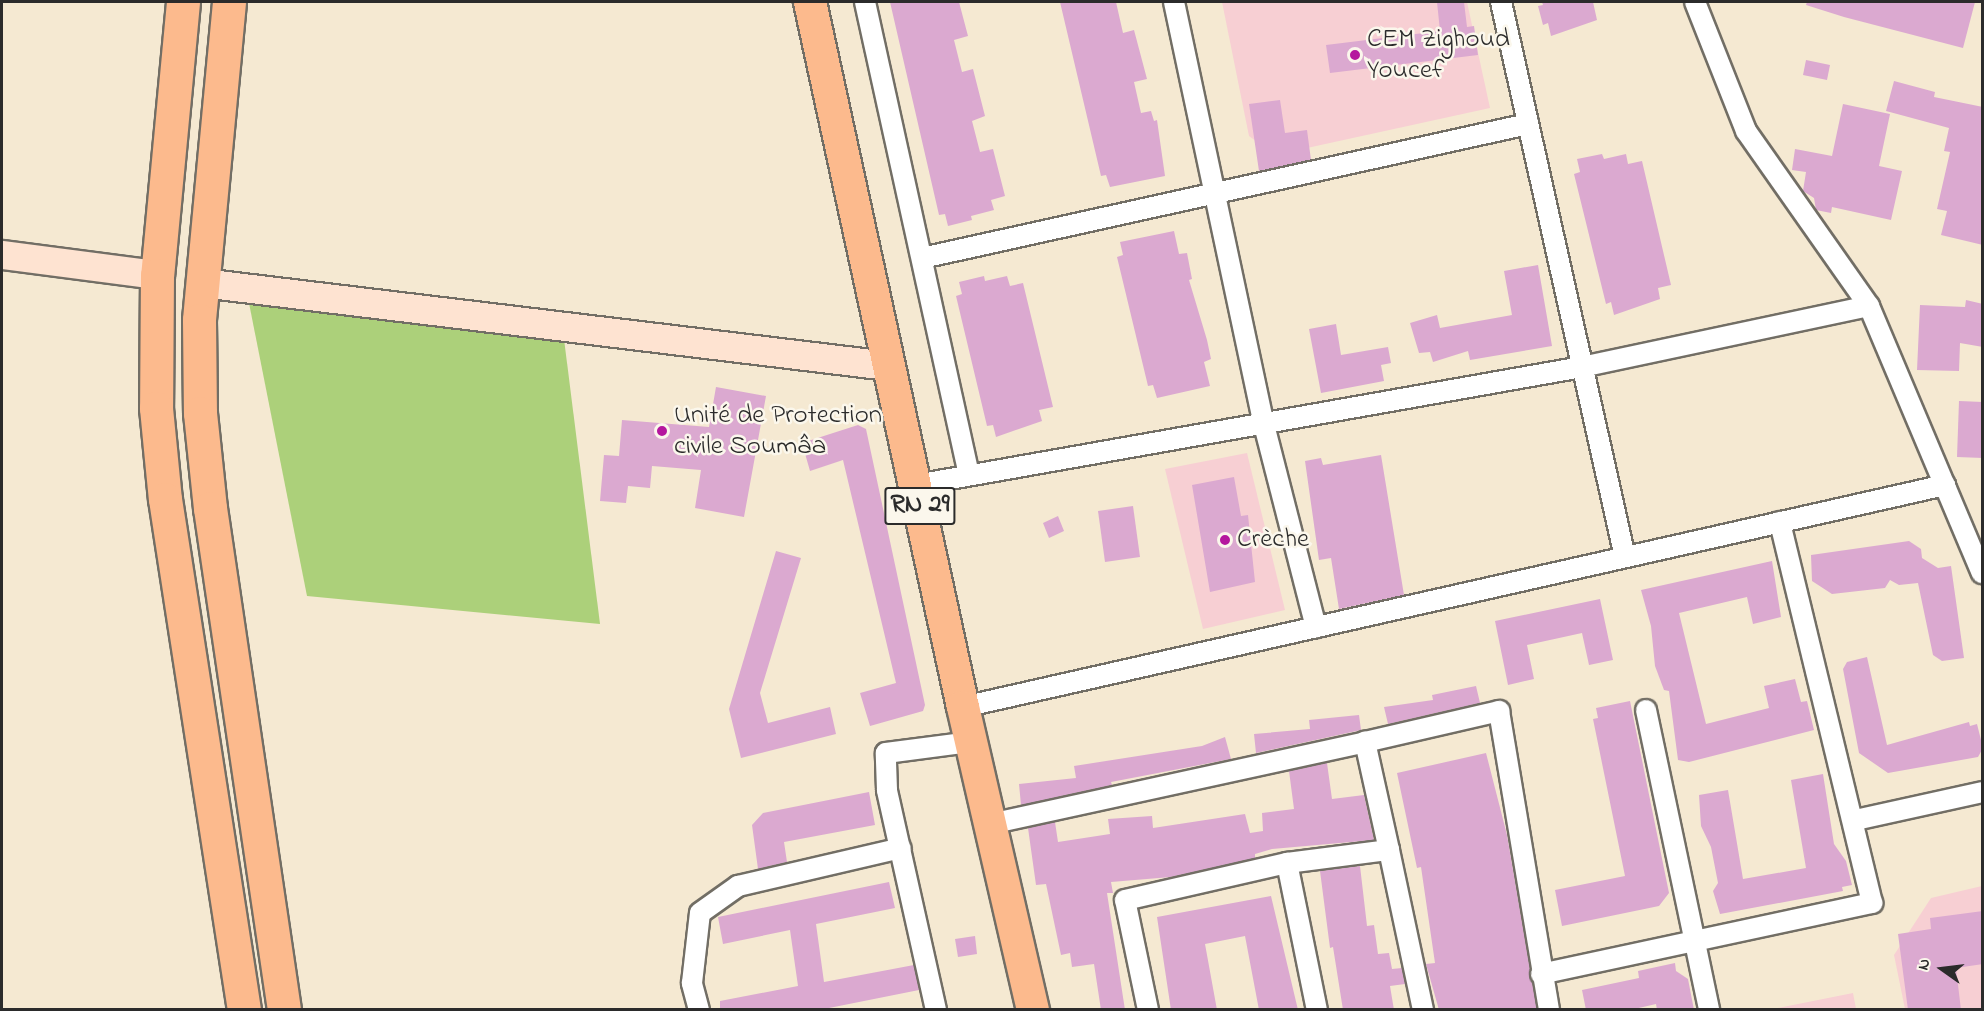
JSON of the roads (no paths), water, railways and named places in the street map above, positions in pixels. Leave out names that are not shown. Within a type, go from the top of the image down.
[{"type":"highway","points":[[183,2],[157,275],[154,363],[159,454],[244,1010]]},
{"type":"highway","points":[[229,2],[202,283],[198,371],[210,508],[285,1010]]},
{"type":"main road","name":"RN 29","points":[[810,2],[963,707],[1033,1010]]},
{"type":"main road","points":[[2,255],[157,275]]},
{"type":"main road","points":[[202,283],[888,366]]},
{"type":"street","points":[[865,2],[969,474]]},
{"type":"street","points":[[1174,2],[1217,194],[1263,422],[1316,627]]},
{"type":"street","points":[[1501,2],[1625,557]]},
{"type":"street","points":[[1695,2],[1746,131],[1869,306],[1983,573]]},
{"type":"street","points":[[922,258],[1528,124]]},
{"type":"street","points":[[916,485],[1582,367],[1869,306]]},
{"type":"street","points":[[963,707],[1945,485]]},
{"type":"street","points":[[1541,974],[1872,903],[1855,820],[1780,522]]},
{"type":"street","points":[[1646,710],[1709,1010]]},
{"type":"street","points":[[990,824],[1498,711],[1548,1010]]},
{"type":"street","points":[[936,1010],[887,790],[886,753],[971,742]]},
{"type":"street","points":[[1365,742],[1423,1010]]},
{"type":"street","points":[[1855,820],[1983,792]]},
{"type":"street","points":[[699,1010],[692,983],[700,912],[738,886],[901,848]]},
{"type":"street","points":[[1148,1010],[1125,900],[1287,863],[1389,850]]},
{"type":"street","points":[[1287,863],[1317,1010]]},
{"type":"place","name":"CEM Zighoud Youcef","points":[[1355,55]]},
{"type":"place","name":"Unité de Protection civile Soumâa","points":[[662,431]]},
{"type":"place","name":"Crèche","points":[[1225,540]]}]
